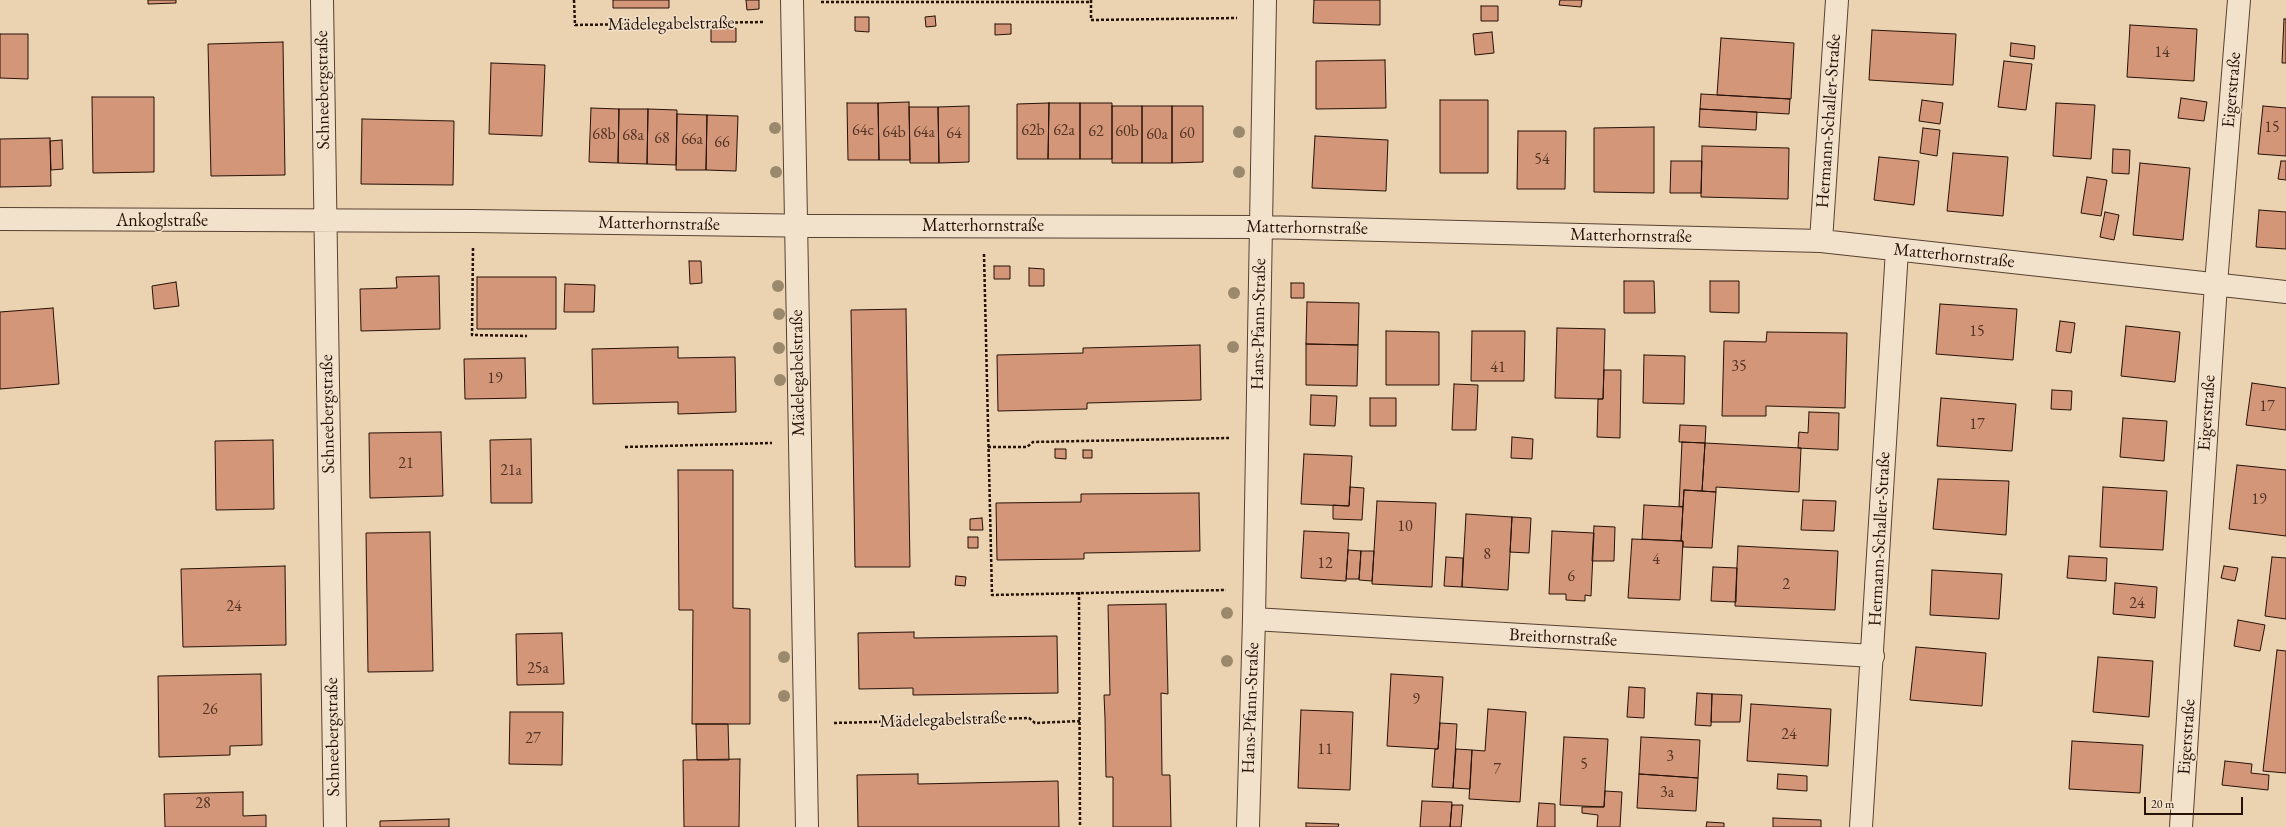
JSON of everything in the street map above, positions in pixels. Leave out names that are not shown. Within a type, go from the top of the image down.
[{"type":"street","name":"Schneebergstraße","points":[[322,0],[335,827]]},
{"type":"street","name":"Hermann-Schaller-Straße","points":[[1821,241],[1837,0]]},
{"type":"street","name":"Eigerstraße","points":[[2181,827],[2216,284],[2239,0]]},
{"type":"street","name":"Mädelegabelstraße","points":[[792,8],[807,827]]},
{"type":"street","name":"Hans-Pfann-Straße","points":[[1248,827],[1254,619],[1265,9]]},
{"type":"street","name":"Ankoglstraße","points":[[0,219],[325,222]]},
{"type":"street","name":"Matterhornstraße","points":[[325,222],[473,221],[796,226],[1261,227],[1821,241],[2286,292]]},
{"type":"street","name":"Hermann-Schaller-Straße","points":[[1861,827],[1873,656],[1897,250]]},
{"type":"street","name":"Breithornstraße","points":[[1254,619],[1873,656]]},
{"type":"path","name":"Mädelegabelstraße","points":[[574,0],[575,25],[792,8],[1091,1]]},
{"type":"path","points":[[1091,1],[1091,20],[1265,9]]},
{"type":"path","points":[[473,221],[472,335],[527,336]]},
{"type":"path","points":[[983,226],[992,595],[1254,589]]},
{"type":"path","points":[[988,446],[1027,446],[1033,442],[1257,438]]},
{"type":"path","points":[[624,447],[800,442]]},
{"type":"path","points":[[1079,592],[1080,827]]},
{"type":"path","name":"Mädelegabelstraße","points":[[805,724],[1029,718],[1035,723],[1080,721]]},
{"type":"building","points":[[148,0],[176,0],[176,3],[148,4]]},
{"type":"building","points":[[613,0],[669,0],[669,8],[613,8]]},
{"type":"building","points":[[746,0],[759,0],[759,9],[747,10]]},
{"type":"building","points":[[1314,0],[1380,0],[1380,25],[1313,23]]},
{"type":"building","points":[[1560,0],[1582,0],[1581,7],[1559,5]]},
{"type":"building","points":[[1481,6],[1498,6],[1498,21],[1481,21]]},
{"type":"building","points":[[935,16],[936,26],[926,27],[925,17]]},
{"type":"building","points":[[855,17],[869,17],[869,32],[855,31]]},
{"type":"building","points":[[2284,19],[2286,19],[2286,63],[2282,63]]},
{"type":"building","points":[[995,24],[1011,24],[1011,34],[995,35]]},
{"type":"building","points":[[2130,25],[2197,29],[2194,81],[2127,77]]},
{"type":"building","points":[[711,28],[736,28],[736,42],[711,42]]},
{"type":"building","points":[[1872,30],[1956,34],[1953,85],[1869,80]]},
{"type":"building","points":[[1492,32],[1494,53],[1475,55],[1473,34]]},
{"type":"building","points":[[0,34],[28,34],[28,79],[0,78]]},
{"type":"building","points":[[1721,38],[1794,43],[1791,99],[1717,95]]},
{"type":"building","points":[[283,42],[285,175],[211,176],[208,44]]},
{"type":"building","points":[[2011,43],[2035,46],[2034,59],[2010,56]]},
{"type":"building","points":[[1385,60],[1386,108],[1316,109],[1316,61]]},
{"type":"building","points":[[2004,61],[2032,64],[2026,110],[1998,107]]},
{"type":"building","points":[[491,63],[545,65],[542,136],[489,134]]},
{"type":"building","points":[[1701,94],[1790,99],[1789,114],[1700,109]]},
{"type":"building","points":[[92,97],[154,97],[154,172],[93,173]]},
{"type":"building","points":[[2181,98],[2207,102],[2204,121],[2178,118]]},
{"type":"building","points":[[1440,100],[1488,100],[1488,173],[1440,173]]},
{"type":"building","points":[[1922,100],[1943,103],[1940,124],[1919,121]]},
{"type":"building","points":[[909,102],[910,160],[879,160],[878,103]]},
{"type":"building","points":[[847,103],[878,103],[879,160],[848,160]]},
{"type":"building","points":[[1049,103],[1048,159],[1017,159],[1017,104]]},
{"type":"building","points":[[1049,103],[1080,103],[1080,159],[1048,159]]},
{"type":"building","points":[[1080,103],[1112,103],[1112,159],[1080,159]]},
{"type":"building","points":[[2056,103],[2095,105],[2091,159],[2053,156]]},
{"type":"building","points":[[969,106],[969,162],[939,163],[938,107]]},
{"type":"building","points":[[1112,106],[1142,106],[1142,163],[1112,163]]},
{"type":"building","points":[[1142,106],[1172,106],[1172,163],[1142,163]]},
{"type":"building","points":[[1172,106],[1203,106],[1203,162],[1172,163]]},
{"type":"building","points":[[2263,106],[2286,108],[2286,156],[2258,154]]},
{"type":"building","points":[[909,107],[938,107],[939,163],[910,163]]},
{"type":"building","points":[[591,108],[619,109],[618,163],[589,162]]},
{"type":"building","points":[[619,109],[648,109],[647,164],[618,163]]},
{"type":"building","points":[[648,109],[677,110],[676,165],[647,164]]},
{"type":"building","points":[[1700,109],[1757,112],[1756,130],[1699,127]]},
{"type":"building","points":[[677,114],[707,115],[706,170],[676,170]]},
{"type":"building","points":[[707,115],[738,116],[736,171],[706,170]]},
{"type":"building","points":[[362,119],[454,121],[453,185],[361,184]]},
{"type":"building","points":[[1654,127],[1654,193],[1594,192],[1594,128]]},
{"type":"building","points":[[1923,128],[1940,130],[1937,156],[1920,153]]},
{"type":"building","points":[[1518,131],[1566,131],[1565,189],[1517,189]]},
{"type":"building","points":[[1315,136],[1388,140],[1386,191],[1312,188]]},
{"type":"building","points":[[50,138],[51,186],[0,187],[0,139]]},
{"type":"building","points":[[62,140],[63,169],[51,170],[50,141]]},
{"type":"building","points":[[1702,146],[1789,148],[1788,199],[1701,197]]},
{"type":"building","points":[[2113,149],[2130,150],[2129,174],[2112,173]]},
{"type":"building","points":[[1953,153],[2008,157],[2003,216],[1947,211]]},
{"type":"building","points":[[1879,157],[1919,161],[1914,205],[1874,200]]},
{"type":"building","points":[[1671,161],[1702,161],[1701,193],[1670,193]]},
{"type":"building","points":[[2281,161],[2286,161],[2286,180],[2278,179]]},
{"type":"building","points":[[2140,163],[2190,168],[2183,240],[2133,235]]},
{"type":"building","points":[[2087,177],[2107,180],[2101,216],[2081,213]]},
{"type":"building","points":[[2259,210],[2286,212],[2286,249],[2256,247]]},
{"type":"building","points":[[2105,212],[2119,215],[2114,240],[2100,237]]},
{"type":"building","points":[[689,261],[701,261],[702,283],[690,284]]},
{"type":"building","points":[[994,266],[1010,266],[1010,279],[994,279]]},
{"type":"building","points":[[1029,268],[1044,269],[1044,286],[1029,286]]},
{"type":"building","points":[[439,276],[440,329],[361,331],[360,289],[397,288],[396,277]]},
{"type":"building","points":[[477,277],[556,277],[556,329],[477,329]]},
{"type":"building","points":[[1624,281],[1654,281],[1655,313],[1624,313]]},
{"type":"building","points":[[1710,281],[1739,281],[1739,313],[1710,312]]},
{"type":"building","points":[[176,282],[179,306],[154,309],[152,286]]},
{"type":"building","points":[[1291,283],[1304,283],[1304,298],[1291,298]]},
{"type":"building","points":[[565,284],[595,285],[594,312],[564,312]]},
{"type":"building","points":[[1307,302],[1359,303],[1358,345],[1306,344]]},
{"type":"building","points":[[1940,304],[2017,309],[2013,360],[1936,354]]},
{"type":"building","points":[[53,308],[59,384],[0,389],[0,312]]},
{"type":"building","points":[[906,309],[910,567],[855,567],[851,310]]},
{"type":"building","points":[[2060,321],[2075,323],[2071,353],[2056,351]]},
{"type":"building","points":[[2126,326],[2180,332],[2175,382],[2121,376]]},
{"type":"building","points":[[1557,328],[1605,329],[1603,399],[1555,398]]},
{"type":"building","points":[[1386,331],[1439,332],[1439,385],[1386,385]]},
{"type":"building","points":[[1472,331],[1525,331],[1524,381],[1471,381]]},
{"type":"building","points":[[1767,332],[1847,333],[1845,408],[1766,406],[1766,416],[1722,416],[1724,341],[1766,342]]},
{"type":"building","points":[[1306,344],[1358,345],[1357,386],[1306,385]]},
{"type":"building","points":[[1200,345],[1201,400],[1087,403],[1087,409],[998,411],[997,355],[1083,353],[1083,348]]},
{"type":"building","points":[[678,347],[678,358],[735,357],[736,412],[678,414],[678,402],[593,404],[592,349]]},
{"type":"building","points":[[1644,355],[1685,356],[1684,404],[1643,403]]},
{"type":"building","points":[[525,358],[526,398],[465,399],[464,359]]},
{"type":"building","points":[[1604,370],[1621,370],[1620,438],[1597,437],[1598,399],[1603,399]]},
{"type":"building","points":[[2252,383],[2286,388],[2286,430],[2246,425]]},
{"type":"building","points":[[1454,384],[1478,385],[1476,430],[1452,430]]},
{"type":"building","points":[[2052,390],[2072,391],[2071,410],[2051,409]]},
{"type":"building","points":[[1311,395],[1337,396],[1335,426],[1310,425]]},
{"type":"building","points":[[1370,398],[1396,398],[1396,426],[1370,426]]},
{"type":"building","points":[[1941,398],[2016,404],[2012,451],[1937,446]]},
{"type":"building","points":[[1809,412],[1839,413],[1838,450],[1798,448],[1799,432],[1808,433]]},
{"type":"building","points":[[2123,418],[2167,421],[2164,461],[2120,457]]},
{"type":"building","points":[[1680,425],[1706,426],[1705,443],[1679,442]]},
{"type":"building","points":[[441,432],[443,496],[370,498],[369,433]]},
{"type":"building","points":[[1512,437],[1533,439],[1532,459],[1511,458]]},
{"type":"building","points":[[531,439],[532,503],[491,503],[490,440]]},
{"type":"building","points":[[273,440],[274,509],[216,510],[215,441]]},
{"type":"building","points":[[1682,442],[1705,443],[1702,491],[1684,490],[1683,507],[1679,506]]},
{"type":"building","points":[[1705,443],[1801,448],[1799,492],[1716,487],[1716,492],[1702,491]]},
{"type":"building","points":[[1055,449],[1066,449],[1066,459],[1055,458]]},
{"type":"building","points":[[1083,450],[1092,450],[1092,458],[1083,458]]},
{"type":"building","points":[[1304,454],[1352,456],[1349,506],[1301,504]]},
{"type":"building","points":[[2237,465],[2286,470],[2286,536],[2229,529]]},
{"type":"building","points":[[678,470],[733,470],[733,608],[750,609],[750,724],[692,724],[693,610],[679,610]]},
{"type":"building","points":[[1938,479],[2009,481],[2006,535],[1933,529]]},
{"type":"building","points":[[1350,487],[1364,488],[1362,520],[1333,519],[1333,505],[1349,506]]},
{"type":"building","points":[[2103,487],[2167,491],[2163,550],[2100,547]]},
{"type":"building","points":[[1684,490],[1716,492],[1712,548],[1683,547],[1683,541],[1681,541]]},
{"type":"building","points":[[1199,493],[1200,551],[1084,553],[1084,559],[997,560],[996,503],[1081,502],[1081,494]]},
{"type":"building","points":[[1803,500],[1836,501],[1834,531],[1801,530]]},
{"type":"building","points":[[1377,501],[1436,503],[1432,587],[1372,584]]},
{"type":"building","points":[[1644,505],[1683,507],[1681,541],[1642,539]]},
{"type":"building","points":[[1466,514],[1512,517],[1508,590],[1462,587]]},
{"type":"building","points":[[1512,517],[1531,518],[1529,553],[1510,552]]},
{"type":"building","points":[[982,518],[983,530],[970,530],[970,519]]},
{"type":"building","points":[[1594,526],[1615,527],[1614,561],[1592,561]]},
{"type":"building","points":[[1304,531],[1349,533],[1346,581],[1301,578]]},
{"type":"building","points":[[1552,531],[1594,533],[1591,596],[1585,595],[1585,601],[1566,600],[1566,594],[1549,594]]},
{"type":"building","points":[[430,532],[433,671],[368,672],[366,533]]},
{"type":"building","points":[[968,537],[978,537],[978,548],[968,548]]},
{"type":"building","points":[[1632,539],[1683,541],[1680,600],[1628,598]]},
{"type":"building","points":[[1738,546],[1838,551],[1835,610],[1735,606]]},
{"type":"building","points":[[1348,550],[1361,551],[1359,579],[1346,579]]},
{"type":"building","points":[[1361,551],[1374,551],[1372,581],[1359,580]]},
{"type":"building","points":[[2069,556],[2107,558],[2106,581],[2067,578]]},
{"type":"building","points":[[1446,557],[1463,558],[1462,587],[1444,586]]},
{"type":"building","points":[[2272,557],[2286,558],[2286,619],[2265,616]]},
{"type":"building","points":[[285,566],[286,645],[183,647],[181,569]]},
{"type":"building","points":[[2224,566],[2238,568],[2235,581],[2221,578]]},
{"type":"building","points":[[1713,567],[1737,568],[1736,602],[1711,601]]},
{"type":"building","points":[[1932,570],[2002,574],[1999,619],[1930,615]]},
{"type":"building","points":[[956,576],[966,577],[965,586],[955,585]]},
{"type":"building","points":[[2115,583],[2157,587],[2155,618],[2113,614]]},
{"type":"building","points":[[1166,604],[1168,694],[1161,693],[1162,775],[1170,775],[1171,827],[1113,827],[1113,777],[1106,777],[1104,695],[1110,695],[1108,605]]},
{"type":"building","points":[[2238,620],[2265,625],[2260,651],[2234,646]]},
{"type":"building","points":[[914,632],[914,638],[1057,636],[1058,693],[913,695],[913,688],[859,689],[858,633]]},
{"type":"building","points":[[562,633],[564,684],[517,685],[516,634]]},
{"type":"building","points":[[1916,647],[1986,653],[1982,706],[1910,700]]},
{"type":"building","points":[[2277,650],[2286,651],[2286,773],[2263,771]]},
{"type":"building","points":[[2098,657],[2153,661],[2149,717],[2093,712]]},
{"type":"building","points":[[261,674],[262,745],[230,746],[230,755],[159,757],[158,676]]},
{"type":"building","points":[[1391,674],[1443,677],[1438,749],[1387,746]]},
{"type":"building","points":[[1629,687],[1645,688],[1644,718],[1627,717]]},
{"type":"building","points":[[1697,693],[1712,694],[1711,726],[1695,725]]},
{"type":"building","points":[[1712,694],[1742,695],[1740,722],[1711,722]]},
{"type":"building","points":[[1751,704],[1831,709],[1828,766],[1747,761]]},
{"type":"building","points":[[1488,709],[1526,712],[1520,802],[1469,799],[1472,750],[1485,751]]},
{"type":"building","points":[[1301,710],[1353,712],[1350,790],[1298,788]]},
{"type":"building","points":[[510,712],[563,712],[562,765],[509,764]]},
{"type":"building","points":[[1440,723],[1457,724],[1453,788],[1432,787],[1435,749],[1438,749]]},
{"type":"building","points":[[696,724],[728,724],[729,760],[697,760]]},
{"type":"building","points":[[1564,737],[1608,739],[1604,807],[1560,805]]},
{"type":"building","points":[[1641,737],[1700,740],[1698,778],[1639,774]]},
{"type":"building","points":[[2072,741],[2143,745],[2140,793],[2069,789]]},
{"type":"building","points":[[1456,749],[1472,750],[1470,789],[1453,788]]},
{"type":"building","points":[[740,759],[739,827],[684,827],[683,760]]},
{"type":"building","points":[[2225,761],[2252,764],[2251,773],[2269,775],[2268,790],[2222,785]]},
{"type":"building","points":[[918,774],[918,784],[1058,781],[1059,827],[858,827],[857,775]]},
{"type":"building","points":[[1639,774],[1698,778],[1696,811],[1637,808]]},
{"type":"building","points":[[1778,774],[1807,776],[1807,791],[1777,789]]},
{"type":"building","points":[[1605,791],[1622,792],[1620,827],[1597,827],[1598,815],[1582,813],[1582,807],[1604,807]]},
{"type":"building","points":[[243,792],[243,816],[266,815],[266,827],[165,827],[164,794]]},
{"type":"building","points":[[1422,801],[1452,802],[1450,827],[1420,827]]},
{"type":"building","points":[[1539,803],[1555,804],[1555,827],[1537,827]]},
{"type":"building","points":[[1452,805],[1463,805],[1461,827],[1450,827]]},
{"type":"building","points":[[1773,818],[1821,820],[1821,827],[1773,827]]},
{"type":"building","points":[[449,819],[449,827],[380,827],[380,821]]},
{"type":"building","points":[[1707,822],[1724,823],[1724,827],[1706,827]]},
{"type":"building","points":[[1306,823],[1339,824],[1338,827],[1306,827]]}]
